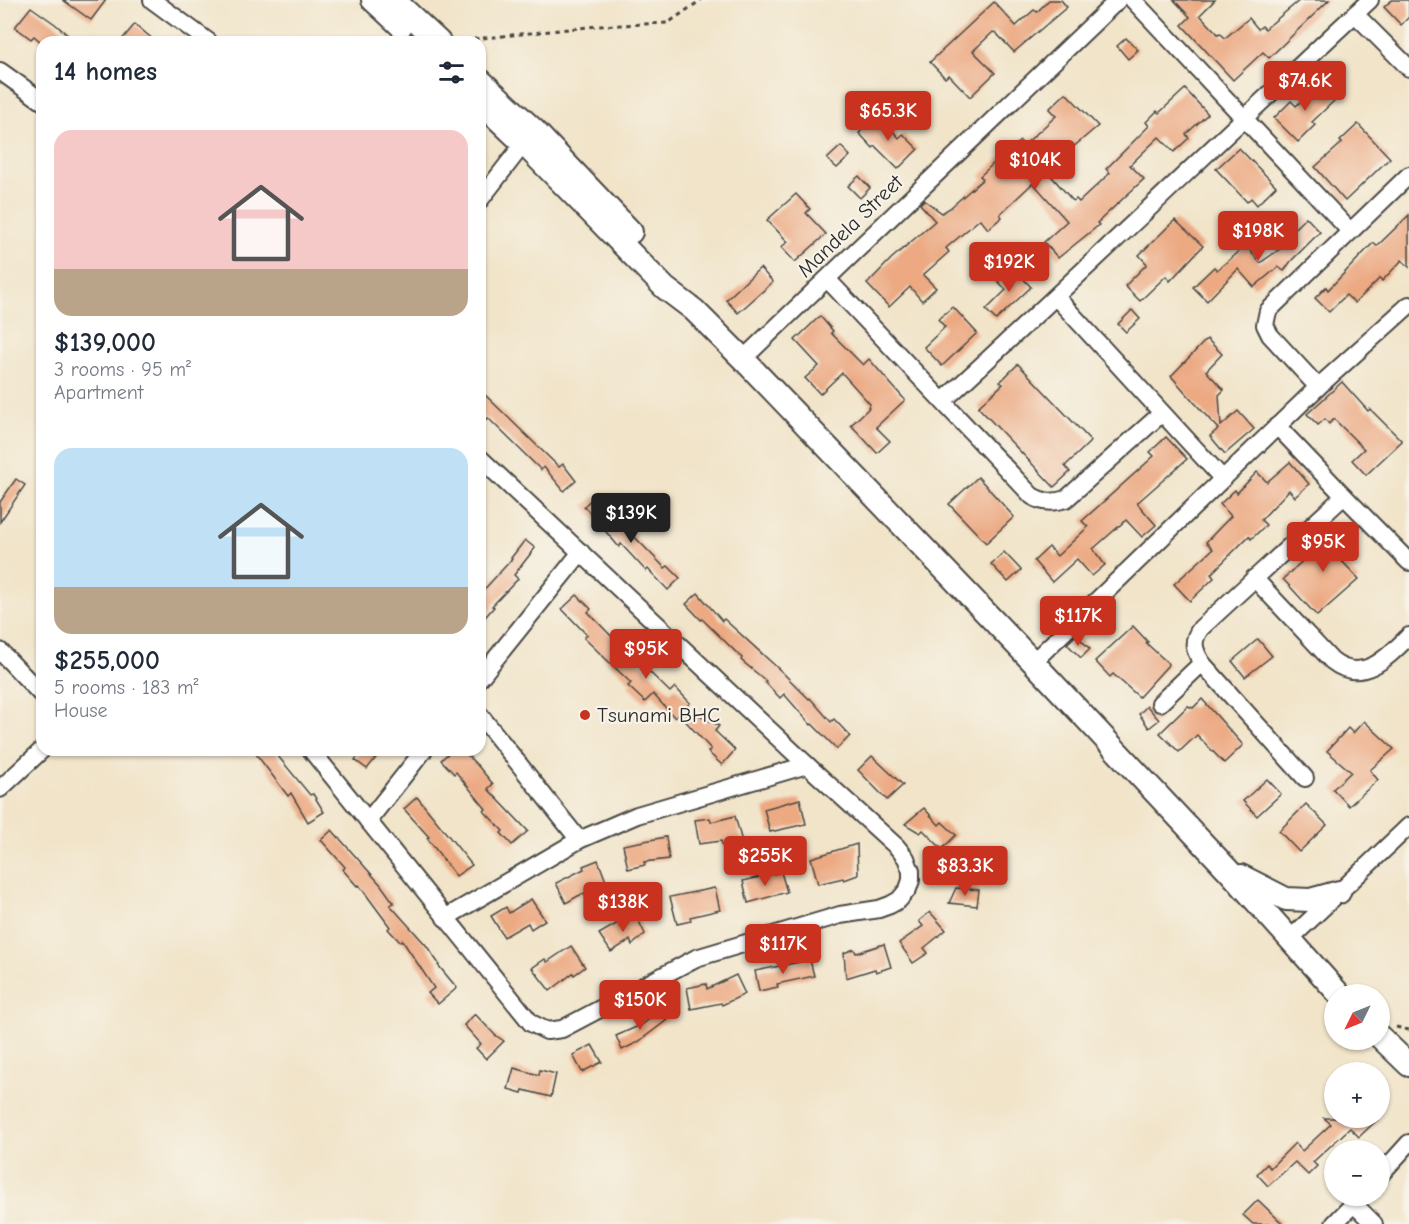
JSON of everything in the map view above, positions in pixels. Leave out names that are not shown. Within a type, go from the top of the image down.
[{"type":"main road","points":[[373,0],[411,36]]},
{"type":"main road","points":[[394,0],[433,36]]},
{"type":"main road","points":[[486,87],[529,137],[654,256],[675,280],[694,310],[1033,662],[1229,871],[1330,984]]},
{"type":"main road","points":[[486,106],[529,137]]},
{"type":"main road","points":[[1229,871],[1286,899],[1310,900],[1339,892]]},
{"type":"main road","points":[[1390,1046],[1409,1065]]},
{"type":"street","points":[[152,0],[201,36]]},
{"type":"street","name":"Mandela Street","points":[[742,359],[1118,0]]},
{"type":"street","points":[[1133,0],[1350,231]]},
{"type":"street","points":[[943,401],[1370,0]]},
{"type":"street","points":[[1355,14],[1409,68]]},
{"type":"street","points":[[0,71],[36,97]]},
{"type":"street","points":[[486,192],[529,137]]},
{"type":"street","points":[[1318,387],[1270,335],[1266,329],[1265,319],[1272,306],[1409,175]]},
{"type":"street","points":[[827,279],[1032,496],[1047,502],[1066,499],[1162,413]]},
{"type":"street","points":[[1056,297],[1222,478]]},
{"type":"street","points":[[1033,662],[1222,478],[1409,305]]},
{"type":"street","points":[[1277,426],[1409,562]]},
{"type":"street","points":[[316,756],[531,1023],[541,1030],[550,1032],[562,1029],[702,956],[840,915],[879,909],[895,902],[908,889],[911,880],[910,865],[897,847],[486,464]]},
{"type":"street","points":[[1305,778],[1202,663],[1194,644],[1195,637],[1201,628],[1344,496]]},
{"type":"street","points":[[486,671],[581,552]]},
{"type":"street","points":[[1254,578],[1332,661],[1345,668],[1361,669],[1378,664],[1409,636]]},
{"type":"street","points":[[0,651],[36,689]]},
{"type":"street","points":[[1160,703],[1202,663]]},
{"type":"street","points":[[486,723],[579,840]]},
{"type":"street","points":[[0,789],[36,756]]},
{"type":"street","points":[[368,821],[418,756]]},
{"type":"street","points":[[445,918],[579,840],[637,815],[807,765]]},
{"type":"street","points":[[1290,939],[1409,826]]},
{"type":"street","points":[[1390,1164],[1409,1143]]},
{"type":"street","points":[[1334,1224],[1351,1206]]},
{"type":"street","points":[[1362,1206],[1374,1224]]},
{"type":"path","points":[[486,38],[597,26],[668,23],[701,0]]},
{"type":"building","points":[[63,0],[106,0],[91,20]]},
{"type":"building","points":[[1049,0],[1061,0],[1067,7],[1014,52],[993,32],[973,51],[995,73],[970,97],[949,75],[945,78],[930,62],[994,2],[1016,26],[1034,10],[1037,12]]},
{"type":"building","points":[[1174,0],[1215,0],[1200,15],[1225,38],[1249,18],[1258,29],[1262,26],[1265,29],[1300,0],[1329,0],[1269,58],[1263,52],[1233,80],[1182,25],[1190,17]]},
{"type":"building","points":[[1392,0],[1409,0],[1409,17],[1401,25],[1384,7]]},
{"type":"building","points":[[31,7],[69,36],[34,36],[31,39],[15,27]]},
{"type":"building","points":[[135,24],[149,36],[125,36]]},
{"type":"building","points":[[1126,38],[1138,50],[1128,59],[1117,46]]},
{"type":"building","points":[[1320,82],[1336,99],[1312,122],[1315,125],[1298,142],[1274,118],[1291,101],[1296,106]]},
{"type":"building","points":[[1185,89],[1208,114],[1186,134],[1189,138],[1174,152],[1159,137],[1130,165],[1144,179],[1097,223],[1099,225],[1058,258],[1044,242],[1067,221],[1033,183],[1000,214],[1002,217],[988,229],[980,219],[946,248],[949,252],[923,275],[936,288],[922,301],[910,287],[889,307],[867,284],[891,259],[935,221],[920,204],[924,200],[942,213],[950,208],[983,179],[980,176],[993,164],[1020,141],[1024,145],[1056,116],[1049,109],[1066,93],[1098,126],[1046,170],[1073,201],[1076,199],[1079,202],[1110,173],[1106,169],[1149,126],[1146,122]]},
{"type":"building","points":[[878,115],[899,138],[903,134],[918,149],[898,169],[859,133]]},
{"type":"building","points":[[1358,124],[1390,158],[1345,201],[1315,167],[1342,143],[1340,141]]},
{"type":"building","points":[[841,146],[850,156],[837,168],[827,159]]},
{"type":"building","points":[[1239,148],[1276,186],[1257,205],[1251,198],[1247,202],[1216,169]]},
{"type":"building","points":[[859,176],[870,188],[860,198],[848,186]]},
{"type":"building","points":[[796,194],[810,209],[806,213],[826,234],[795,262],[781,247],[788,242],[767,220]]},
{"type":"building","points":[[1409,215],[1409,267],[1402,260],[1382,281],[1380,278],[1355,303],[1346,295],[1329,312],[1315,298],[1326,287],[1328,290],[1373,243],[1377,246]]},
{"type":"building","points":[[1306,217],[1320,232],[1284,271],[1278,267],[1254,287],[1238,269],[1207,301],[1193,287],[1214,267],[1217,270],[1246,246],[1260,263],[1287,244],[1283,240]]},
{"type":"building","points":[[1175,220],[1203,246],[1170,281],[1166,276],[1140,301],[1125,286],[1147,264],[1139,255]]},
{"type":"building","points":[[1012,267],[1031,287],[996,320],[986,310],[1006,290],[998,281]]},
{"type":"building","points":[[760,268],[773,282],[738,313],[726,300]]},
{"type":"building","points":[[953,307],[977,333],[942,366],[924,347],[945,327],[938,319]]},
{"type":"building","points":[[1132,310],[1140,319],[1126,332],[1118,324]]},
{"type":"building","points":[[820,316],[833,331],[831,333],[863,365],[869,359],[905,400],[876,427],[890,441],[877,453],[851,425],[869,408],[870,404],[842,373],[820,394],[805,378],[819,366],[795,340]]},
{"type":"building","points":[[1207,339],[1222,354],[1206,371],[1224,390],[1219,395],[1221,426],[1238,411],[1254,429],[1225,454],[1210,436],[1218,429],[1171,376]]},
{"type":"building","points":[[1018,364],[1091,441],[1065,466],[1070,472],[1054,487],[978,407],[1003,384],[1000,382]]},
{"type":"building","points":[[1342,382],[1368,411],[1370,409],[1402,441],[1366,475],[1352,460],[1364,449],[1334,419],[1329,424],[1325,419],[1318,425],[1307,414]]},
{"type":"building","points":[[486,396],[559,467],[563,464],[576,481],[564,491],[544,467],[541,470],[488,418],[486,420]]},
{"type":"building","points":[[1166,437],[1187,459],[1137,503],[1156,525],[1142,537],[1126,520],[1093,549],[1105,565],[1092,576],[1077,559],[1052,582],[1034,561],[1049,547],[1057,556],[1088,527],[1082,521],[1154,456],[1150,452]]},
{"type":"building","points":[[1290,462],[1309,484],[1295,497],[1289,490],[1261,520],[1266,525],[1251,539],[1249,536],[1211,574],[1214,578],[1190,601],[1174,584],[1213,549],[1206,542],[1231,516],[1220,504],[1235,490],[1237,493],[1257,472],[1267,482]]},
{"type":"building","points":[[978,477],[1014,517],[986,543],[949,504]]},
{"type":"building","points":[[16,479],[25,485],[0,522],[0,502]]},
{"type":"building","points":[[594,497],[665,568],[668,566],[680,578],[668,590],[648,569],[646,571],[621,544],[619,547],[584,506]]},
{"type":"building","points":[[1340,526],[1354,542],[1338,557],[1359,579],[1317,616],[1283,579]]},
{"type":"building","points":[[525,540],[535,548],[514,575],[518,579],[492,606],[494,607],[486,616],[486,587]]},
{"type":"building","points":[[1004,552],[1021,570],[1008,582],[991,564]]},
{"type":"building","points":[[698,593],[722,621],[724,619],[810,698],[831,722],[834,719],[850,736],[837,749],[811,725],[784,694],[780,698],[766,681],[741,660],[742,658],[686,604]]},
{"type":"building","points":[[577,595],[591,609],[588,612],[616,641],[614,643],[625,655],[629,652],[670,692],[675,687],[690,703],[686,707],[719,726],[715,731],[735,750],[722,765],[708,752],[711,749],[679,714],[675,718],[653,694],[645,702],[628,686],[631,683],[584,638],[587,635],[562,609]]},
{"type":"building","points":[[1133,626],[1148,642],[1146,643],[1169,664],[1139,697],[1113,674],[1110,677],[1095,661]]},
{"type":"building","points":[[1076,635],[1090,649],[1081,658],[1067,644]]},
{"type":"building","points":[[1258,639],[1272,656],[1245,677],[1232,661]]},
{"type":"building","points":[[1202,699],[1243,745],[1224,763],[1197,735],[1179,752],[1160,733],[1188,706],[1193,708]]},
{"type":"building","points":[[1147,706],[1159,720],[1149,728],[1139,714]]},
{"type":"building","points":[[1364,721],[1394,749],[1370,770],[1378,780],[1349,806],[1333,789],[1351,772],[1327,751],[1348,728],[1353,733]]},
{"type":"building","points":[[258,756],[278,756],[310,795],[313,794],[324,812],[308,822],[291,793],[288,796]]},
{"type":"building","points":[[358,756],[377,756],[367,769],[355,760]]},
{"type":"building","points":[[445,756],[468,756],[493,784],[488,789],[528,831],[512,845],[456,772],[454,774],[441,760]]},
{"type":"building","points":[[872,756],[903,785],[887,800],[858,770]]},
{"type":"building","points":[[1267,779],[1281,794],[1257,816],[1243,801]]},
{"type":"building","points":[[417,797],[472,865],[456,876],[427,838],[429,837],[404,809]]},
{"type":"building","points":[[800,799],[806,824],[770,832],[764,809]]},
{"type":"building","points":[[1306,804],[1327,825],[1299,852],[1279,831]]},
{"type":"building","points":[[924,808],[939,825],[942,822],[956,835],[942,849],[923,830],[920,833],[905,824]]},
{"type":"building","points":[[735,816],[742,842],[723,847],[721,841],[699,844],[695,820],[710,818],[711,822]]},
{"type":"building","points":[[332,830],[381,885],[394,903],[390,905],[426,945],[438,965],[457,988],[438,1004],[428,993],[434,988],[402,940],[400,942],[388,929],[390,927],[359,885],[357,886],[343,870],[345,867],[321,840]]},
{"type":"building","points":[[666,837],[669,859],[644,862],[645,865],[628,869],[623,845]]},
{"type":"building","points":[[857,844],[858,875],[844,880],[843,878],[818,884],[811,858]]},
{"type":"building","points":[[974,858],[999,861],[998,876],[972,873]]},
{"type":"building","points":[[598,860],[607,884],[566,903],[556,883],[584,869],[583,866]]},
{"type":"building","points":[[781,872],[787,892],[748,903],[743,881]]},
{"type":"building","points":[[715,888],[720,910],[690,917],[691,921],[677,924],[670,897]]},
{"type":"building","points":[[956,888],[979,890],[977,906],[949,903]]},
{"type":"building","points":[[531,899],[545,920],[531,929],[528,923],[504,937],[491,916],[506,907],[509,913]]},
{"type":"building","points":[[930,912],[946,930],[924,948],[928,953],[913,963],[899,943],[923,926],[919,921]]},
{"type":"building","points":[[635,913],[645,934],[632,945],[630,940],[611,952],[599,934]]},
{"type":"building","points":[[884,944],[891,967],[876,972],[875,969],[846,978],[844,953],[854,949],[856,953]]},
{"type":"building","points":[[571,946],[585,967],[574,975],[573,973],[550,991],[532,968],[545,959],[547,962]]},
{"type":"building","points":[[810,960],[814,976],[777,984],[778,987],[759,991],[755,971]]},
{"type":"building","points":[[736,975],[745,994],[722,1005],[721,1003],[691,1009],[687,988],[706,984],[707,989]]},
{"type":"building","points":[[660,1011],[667,1020],[638,1042],[622,1050],[616,1036],[643,1024]]},
{"type":"building","points":[[475,1014],[504,1041],[486,1059],[476,1048],[481,1044],[464,1025]]},
{"type":"building","points":[[592,1045],[602,1062],[582,1072],[573,1055]]},
{"type":"building","points":[[514,1068],[539,1075],[540,1070],[556,1074],[551,1097],[508,1089]]},
{"type":"building","points":[[1327,1128],[1350,1128],[1337,1140],[1324,1140],[1324,1152],[1313,1162],[1317,1166],[1308,1175],[1295,1162],[1268,1186],[1257,1174],[1267,1164],[1270,1168],[1295,1143],[1302,1151]]},
{"type":"building","points":[[1350,1128],[1368,1128],[1359,1137]]},
{"type":"building","points":[[1258,1200],[1283,1224],[1253,1224],[1243,1215]]},
{"type":"place","name":"Tsunami BHC","points":[[585,715]]}]
